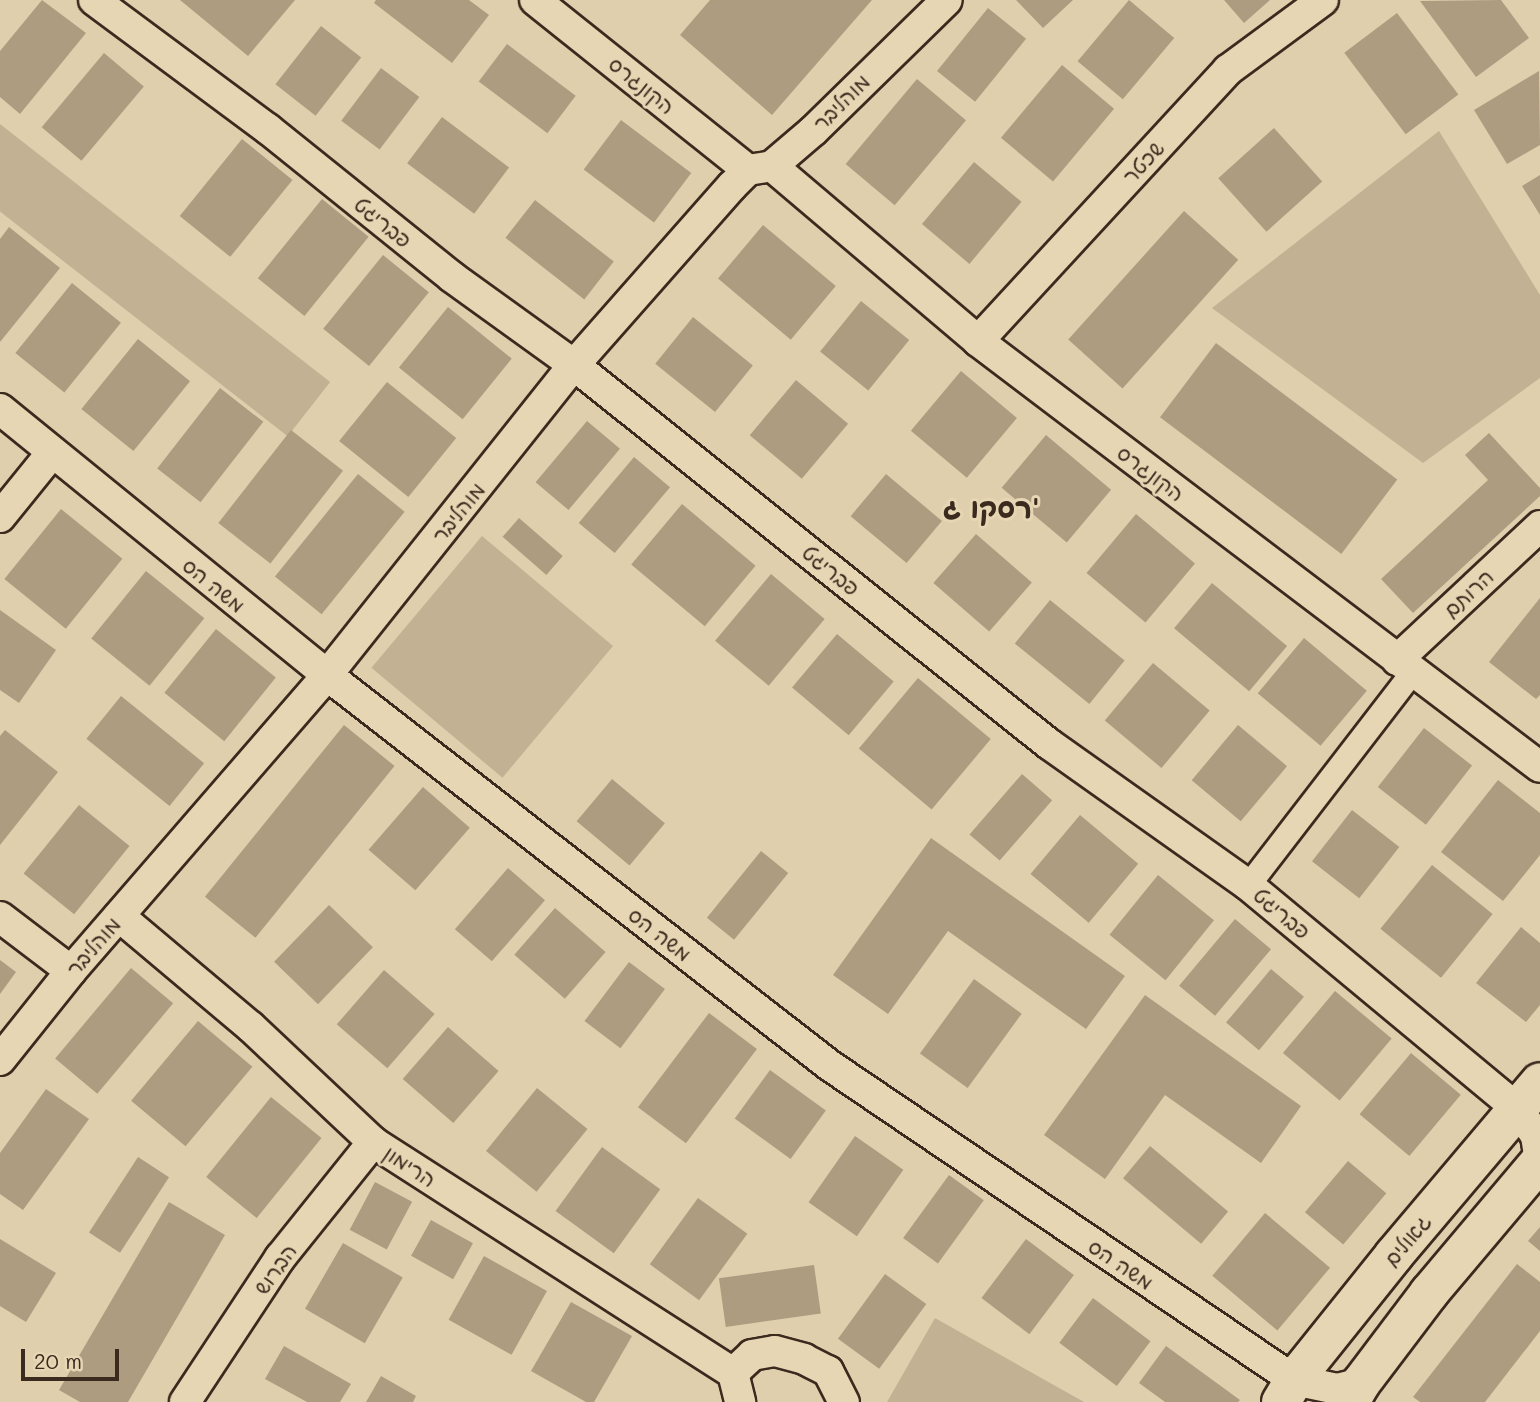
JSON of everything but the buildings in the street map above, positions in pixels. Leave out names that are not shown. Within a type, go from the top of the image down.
[{"type":"street","name":"הקונגרס","points":[[535,0],[760,168],[978,341],[1540,767]]},
{"type":"street","name":"מוהליבר","points":[[0,1060],[71,971],[327,676],[574,365],[760,168],[814,131],[947,0]]},
{"type":"street","name":"שכטר","points":[[978,341],[1228,70],[1323,0]]},
{"type":"street","name":"פבריגט","points":[[99,2],[268,129],[452,276],[574,365],[1049,744],[1248,885],[1529,1095],[1540,1161]]},
{"type":"street","name":"משה הס","points":[[0,409],[51,454],[327,676],[829,1065],[1288,1391],[1337,1390],[1356,1393]]},
{"type":"street","points":[[0,517],[51,454]]},
{"type":"street","name":"הרותם","points":[[1405,666],[1540,526]]},
{"type":"street","points":[[1248,885],[1405,666]]},
{"type":"street","name":"הרימון","points":[[119,916],[251,1027],[373,1142],[733,1373]]},
{"type":"street","points":[[0,917],[71,971]]},
{"type":"street","name":"גאולים","points":[[1288,1391],[1394,1255],[1529,1095]]},
{"type":"street","name":"הברוש","points":[[188,1401],[280,1258],[373,1142]]},
{"type":"street","points":[[1356,1393],[1429,1293],[1540,1161]]},
{"type":"street","points":[[740,1402],[733,1373],[752,1355],[775,1351],[804,1359],[828,1371],[844,1402]]},
{"type":"shaded area","points":[[0,124],[330,382],[288,436],[0,212]]},
{"type":"shaded area","points":[[1439,131],[1540,295],[1540,378],[1423,463],[1212,308]]},
{"type":"shaded area","points":[[482,536],[613,646],[502,778],[371,668]]},
{"type":"shaded area","points":[[935,1318],[1084,1402],[887,1402]]},
{"type":"district","name":"רסקו ג'","points":[[991,507]]}]
